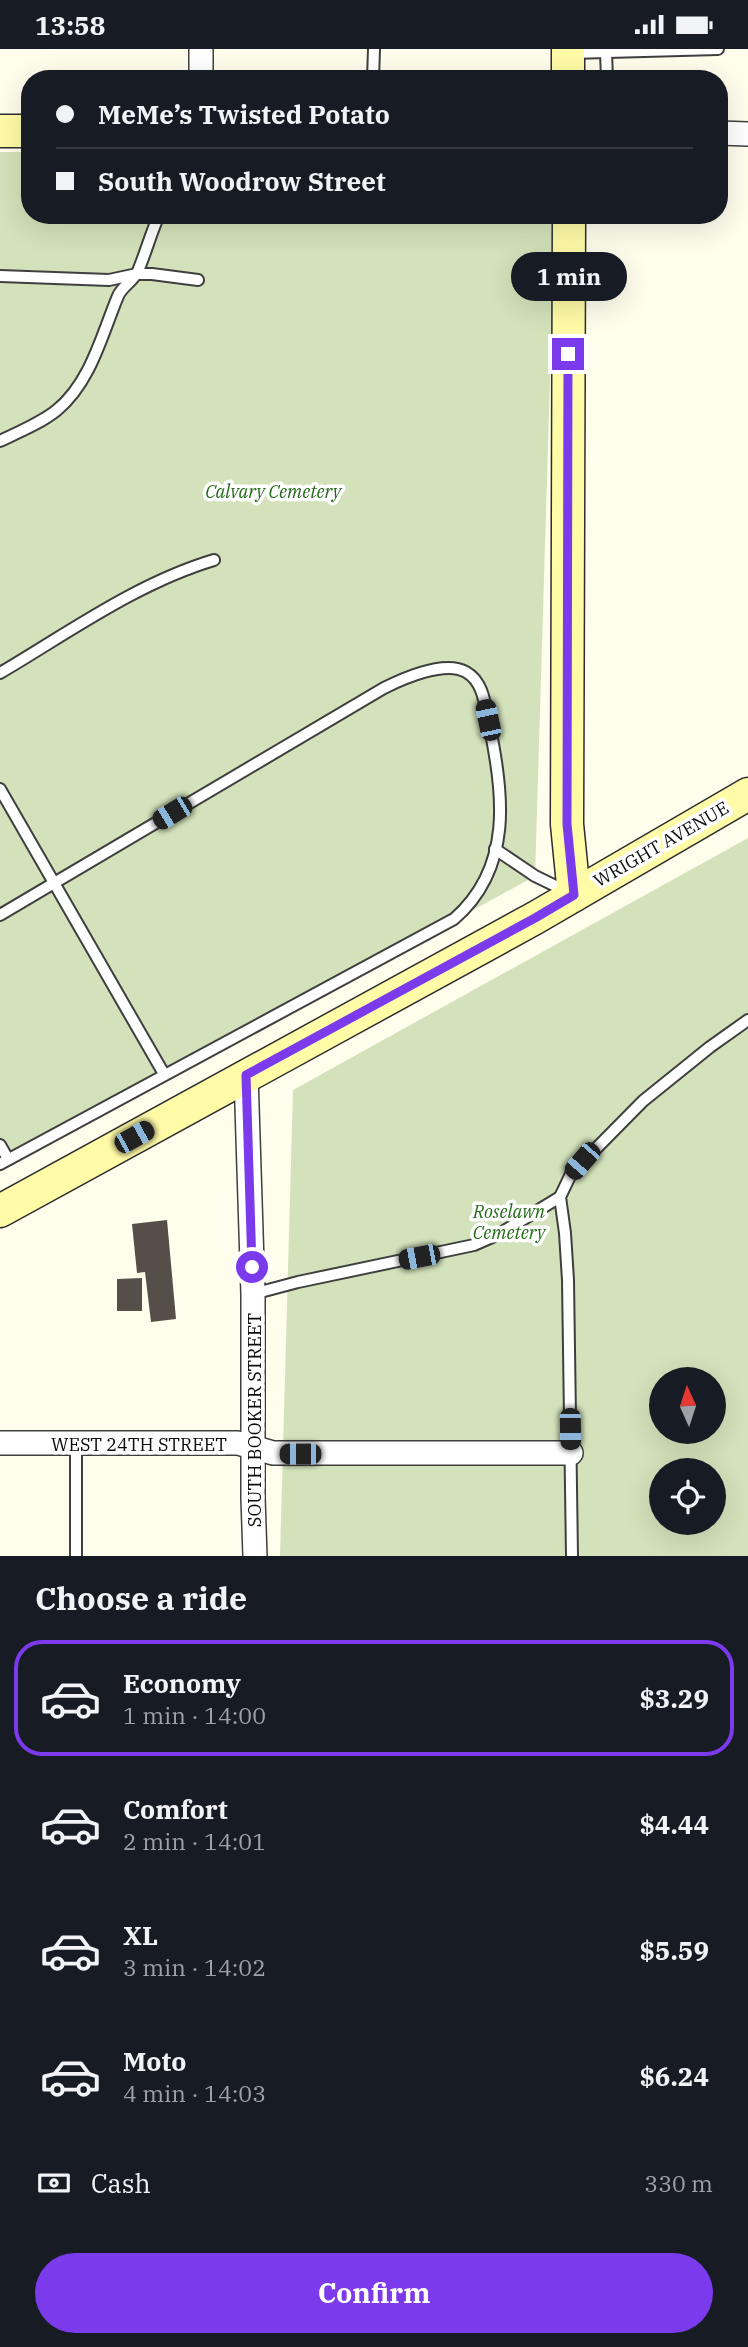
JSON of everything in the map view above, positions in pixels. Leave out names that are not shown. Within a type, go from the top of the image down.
[{"type":"main road","points":[[0,131],[21,131]]},
{"type":"main road","points":[[569,224],[567,824],[574,895]]},
{"type":"main road","name":"WRIGHT AVENUE","points":[[0,1211],[523,925],[748,794]]},
{"type":"street","points":[[201,49],[201,70]]},
{"type":"street","points":[[728,133],[748,134]]},
{"type":"street","name":"SOUTH BOOKER STREET","points":[[246,1075],[253,1294],[255,1556]]},
{"type":"street","name":"WEST 24TH STREET","points":[[0,1443],[238,1443],[273,1454],[571,1454]]},
{"type":"lane","points":[[373,70],[374,49]]},
{"type":"lane","points":[[568,60],[606,52],[718,49]]},
{"type":"lane","points":[[606,52],[607,70]]},
{"type":"lane","points":[[0,441],[59,409],[74,391],[92,362],[119,292],[137,274],[155,224]]},
{"type":"lane","points":[[0,276],[109,280],[137,274],[198,280]]},
{"type":"lane","points":[[0,673],[134,593],[214,560]]},
{"type":"lane","points":[[0,915],[384,688],[411,675],[442,669],[461,669],[478,683],[499,769],[502,808],[495,849],[477,894],[467,908],[453,919],[4,1162],[0,1145]]},
{"type":"lane","points":[[0,789],[164,1074]]},
{"type":"lane","points":[[495,849],[535,876],[574,895]]},
{"type":"lane","points":[[253,1294],[474,1245],[499,1234],[560,1197],[571,1174],[643,1101],[748,1020]]},
{"type":"lane","points":[[560,1197],[568,1280],[572,1556]]},
{"type":"lane","points":[[76,1444],[76,1556]]},
{"type":"green space","name":"Calvary Cemetery","points":[[0,152],[21,152],[21,224],[555,224],[535,876],[0,1172]]},
{"type":"green space","name":"Roselawn Cemetery","points":[[748,838],[748,1556],[280,1556],[293,1090]]},
{"type":"building","points":[[167,1220],[176,1319],[151,1322],[145,1272],[137,1273],[132,1224]]},
{"type":"building","points":[[142,1278],[142,1311],[117,1311],[117,1279]]},
{"type":"route","points":[[252,1267],[246,1075],[574,895],[567,824],[568,354]]}]
